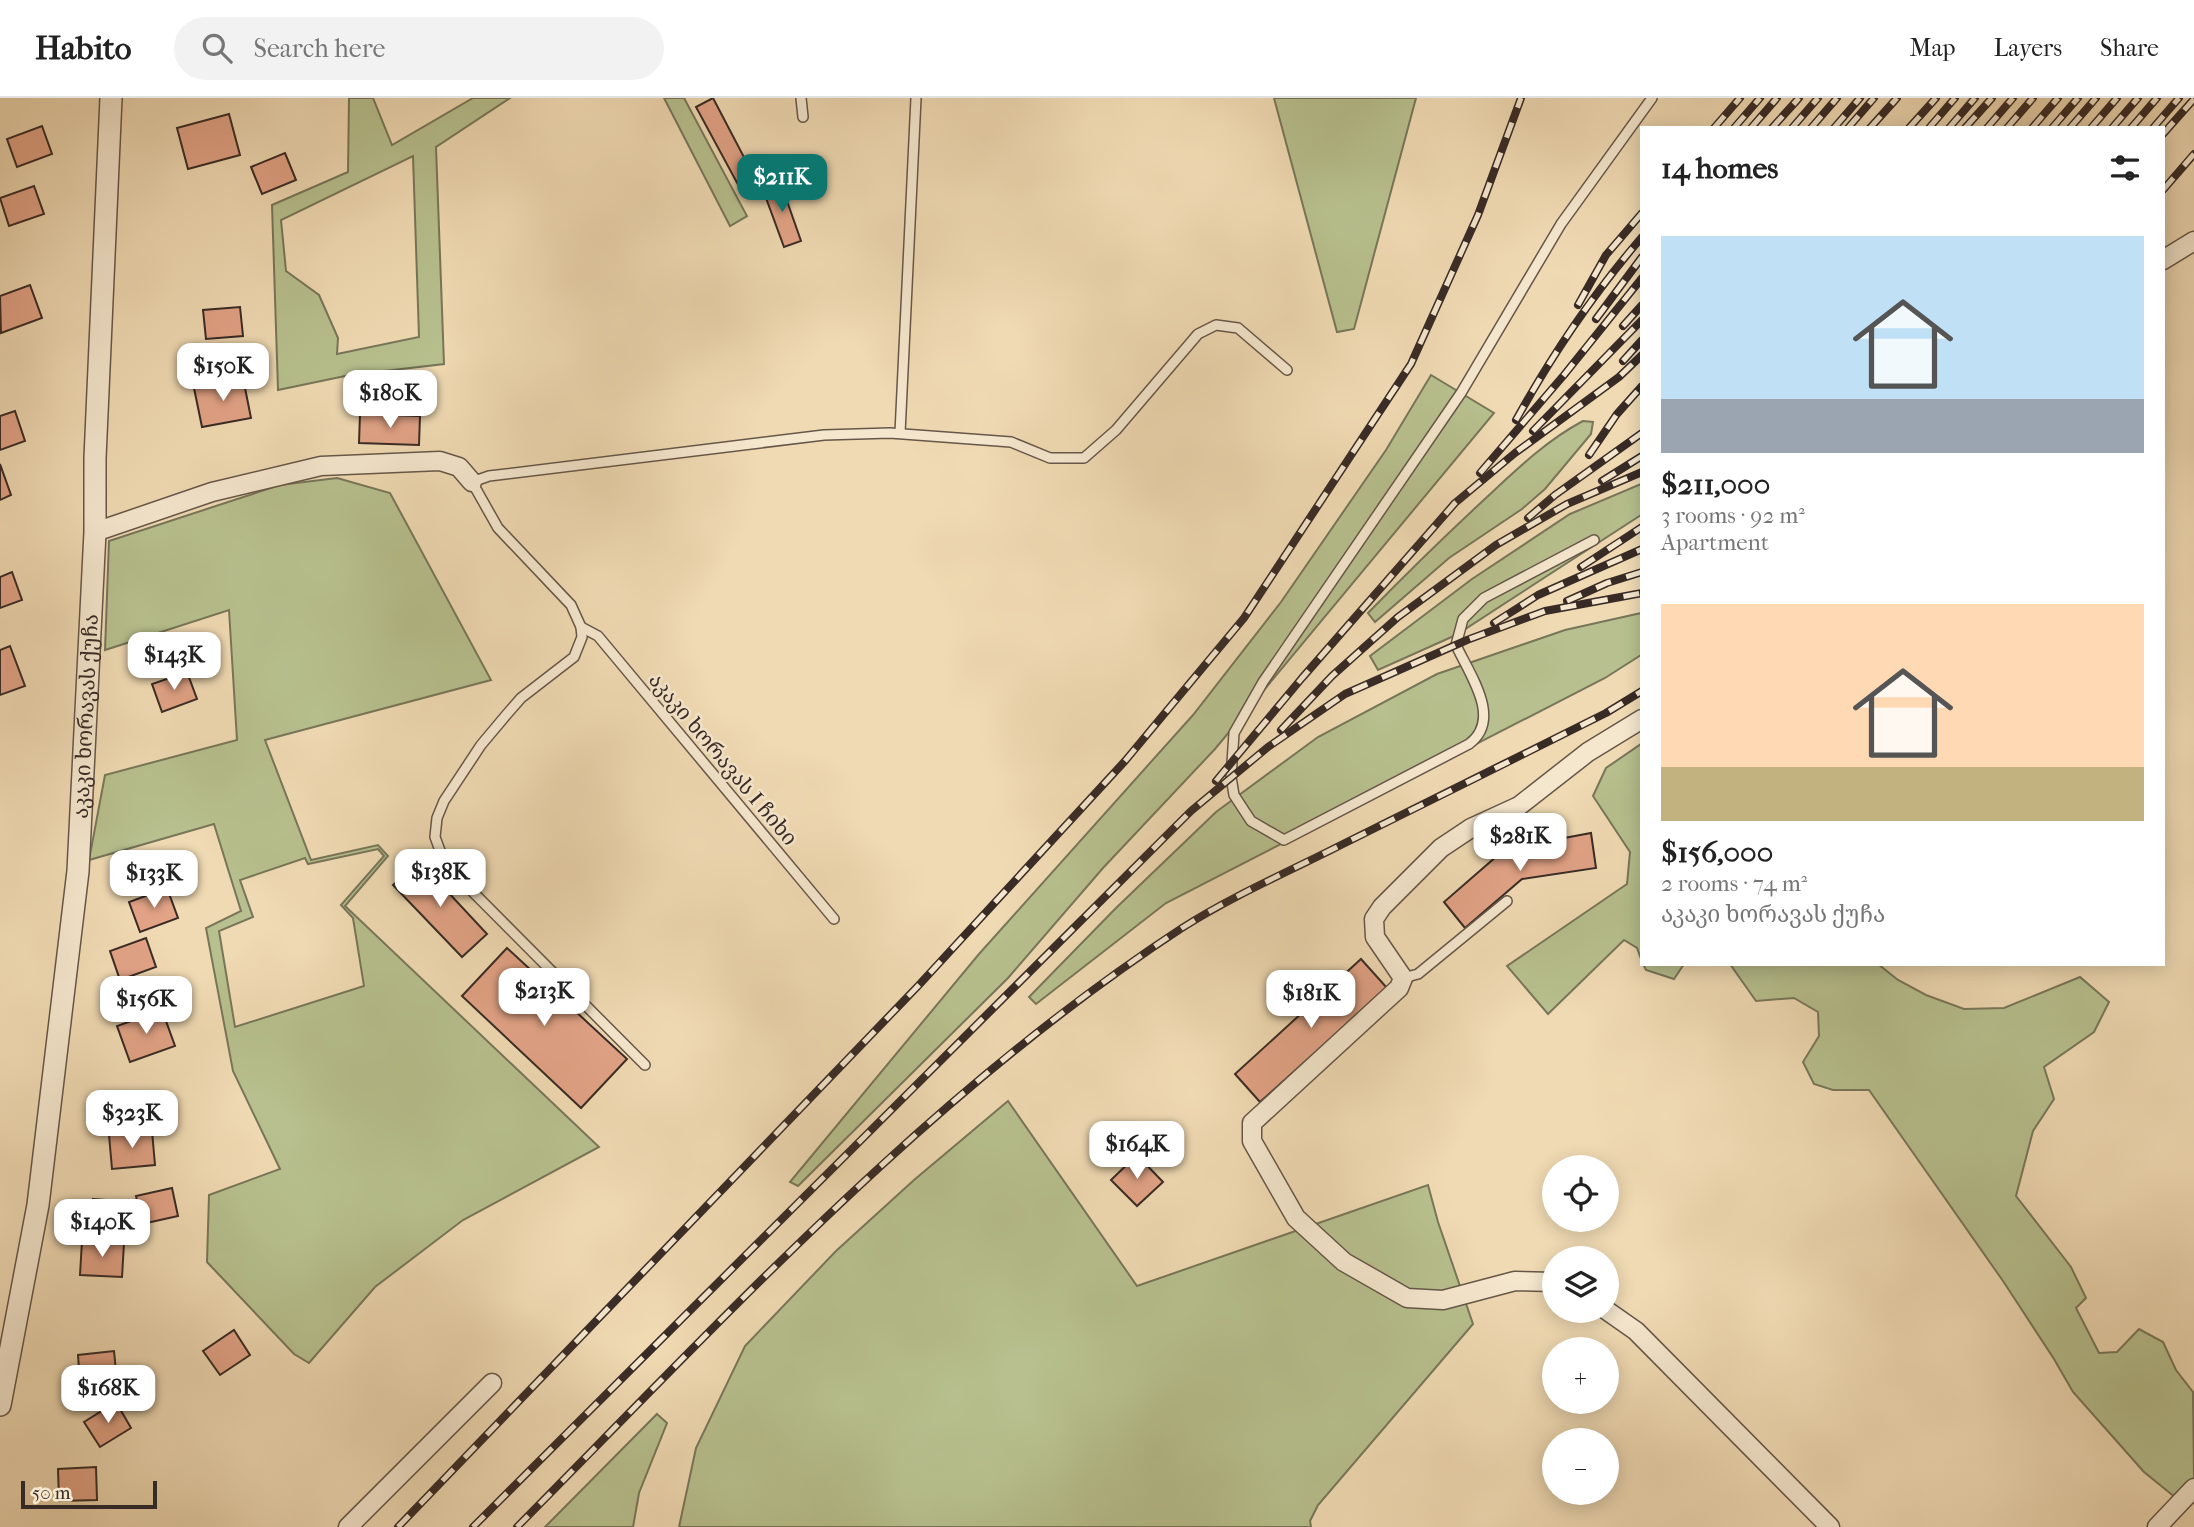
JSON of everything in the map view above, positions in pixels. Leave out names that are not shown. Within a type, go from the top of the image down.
[{"type":"street","name":"აკაკი ხორავას ქუჩა","points":[[0,1405],[38,1205],[78,871],[95,532],[94,458],[111,98]]},
{"type":"street","points":[[2165,259],[2194,241]]},
{"type":"street","points":[[95,532],[212,492],[321,466],[440,461],[459,467],[472,482]]},
{"type":"street","points":[[1542,1282],[1515,1281],[1443,1300],[1407,1298],[1344,1262],[1296,1218],[1252,1141],[1252,1123],[1399,988],[1403,978],[1400,970],[1375,937],[1374,919],[1382,907],[1441,848],[1471,828],[1519,806],[1588,752],[1640,720]]},
{"type":"street","points":[[1619,1319],[1636,1331],[1830,1527]]},
{"type":"street","points":[[348,1527],[492,1383]]},
{"type":"street","points":[[2157,1527],[2194,1488]]},
{"type":"lane","points":[[801,98],[803,117]]},
{"type":"lane","points":[[900,433],[916,98]]},
{"type":"lane","points":[[1636,118],[1643,98]]},
{"type":"lane","points":[[1594,540],[1483,598],[1463,618],[1455,645],[1484,706],[1483,728],[1479,737],[1283,840],[1251,821],[1234,795],[1231,778],[1234,733],[1263,682],[1461,393],[1561,225],[1652,98]]},
{"type":"lane","points":[[645,1065],[445,864],[435,838],[436,818],[444,801],[481,745],[522,698],[575,657],[580,646],[581,627],[571,605],[498,528],[472,482],[489,476],[824,435],[900,433],[1011,442],[1050,458],[1084,458],[1116,430],[1198,334],[1216,325],[1238,328],[1287,370]]},
{"type":"lane","name":"აკაკი ხორავას I ჩიხი","points":[[581,627],[598,636],[834,919]]},
{"type":"lane","points":[[1403,978],[1418,974],[1507,901]]},
{"type":"green space","points":[[349,98],[373,98],[392,145],[473,98],[510,98],[436,147],[444,364],[350,375],[278,390],[272,205],[348,172]],"holes":[[[413,156],[419,337],[337,354],[338,338],[319,295],[286,271],[281,220]]]},
{"type":"green space","points":[[664,98],[684,98],[747,216],[730,226]]},
{"type":"green space","points":[[1274,98],[1416,98],[1354,329],[1337,332]]},
{"type":"green space","points":[[1431,375],[1494,413],[1215,749],[1103,868],[1008,978],[798,1186],[790,1182],[979,954],[1193,715],[1281,602],[1386,450]]},
{"type":"green space","points":[[1583,421],[1593,422],[1591,434],[1545,489],[1522,509],[1449,558],[1375,622],[1368,613],[1442,540],[1533,456]]},
{"type":"green space","points":[[337,478],[390,493],[491,680],[265,740],[311,860],[378,845],[388,856],[345,906],[599,1147],[463,1220],[375,1287],[309,1363],[294,1354],[207,1262],[209,1195],[280,1169],[233,1071],[206,928],[241,911],[214,824],[89,860],[105,775],[237,740],[229,610],[105,650],[109,541],[280,485]],"holes":[[[378,849],[384,856],[341,905],[353,918],[364,986],[235,1027],[219,931],[253,917],[240,880],[305,858],[308,864]]]},
{"type":"green space","points":[[1640,484],[1640,516],[1456,635],[1378,670],[1370,656],[1472,579],[1570,514]]},
{"type":"green space","points":[[1640,613],[1640,656],[1605,678],[1166,903],[1036,1004],[1029,997],[1216,812],[1318,737],[1437,674],[1565,630]]},
{"type":"green space","points":[[1640,745],[1640,956],[1637,948],[1624,940],[1548,1014],[1507,966],[1627,884],[1630,852],[1593,796],[1606,768]]},
{"type":"green space","points":[[1644,966],[1683,966],[1674,979],[1646,970]]},
{"type":"green space","points":[[1731,966],[1880,966],[1898,980],[1926,995],[1964,1009],[2004,1008],[2080,977],[2109,1002],[2094,1032],[2044,1067],[2054,1099],[2033,1131],[2016,1196],[2071,1267],[2086,1298],[2076,1308],[2099,1353],[2117,1352],[2139,1329],[2163,1342],[2176,1370],[2193,1392],[2194,1480],[2176,1498],[2144,1472],[2073,1392],[2003,1281],[1869,1090],[1833,1090],[1814,1084],[1803,1062],[1819,1036],[1818,1012],[1794,998],[1756,1001]]},
{"type":"green space","points":[[1008,1101],[1137,1286],[1428,1185],[1473,1324],[1318,1505],[1310,1521],[1311,1527],[679,1527],[696,1448],[745,1346],[836,1251],[914,1180]]},
{"type":"green space","points":[[657,1414],[667,1423],[639,1493],[633,1527],[545,1527]]},
{"type":"building","points":[[713,98],[758,184],[742,192],[696,107]]},
{"type":"building","points":[[229,114],[240,155],[188,169],[177,128]]},
{"type":"building","points":[[42,126],[52,154],[17,167],[7,139]]},
{"type":"building","points":[[285,153],[296,180],[262,194],[251,167]]},
{"type":"building","points":[[780,181],[801,241],[784,247],[762,187]]},
{"type":"building","points":[[34,186],[44,214],[9,226],[0,198]]},
{"type":"building","points":[[30,285],[42,318],[1,333],[0,296]]},
{"type":"building","points":[[240,307],[243,336],[206,339],[203,310]]},
{"type":"building","points":[[243,378],[251,418],[202,427],[194,388]]},
{"type":"building","points":[[15,411],[25,441],[0,450],[0,416]]},
{"type":"building","points":[[360,414],[420,416],[419,445],[359,443]]},
{"type":"building","points":[[0,464],[11,495],[0,500]]},
{"type":"building","points":[[12,572],[22,600],[0,608],[0,577]]},
{"type":"building","points":[[10,646],[25,686],[0,695],[0,650]]},
{"type":"building","points":[[187,672],[197,699],[162,712],[152,684]]},
{"type":"building","points":[[1591,833],[1596,868],[1522,879],[1465,928],[1444,902],[1505,849]]},
{"type":"building","points":[[168,857],[172,883],[147,886],[143,860]]},
{"type":"building","points":[[419,861],[487,934],[462,957],[393,885]]},
{"type":"building","points":[[167,888],[178,918],[140,932],[129,902]]},
{"type":"building","points":[[146,938],[156,967],[120,980],[110,951]]},
{"type":"building","points":[[507,948],[627,1059],[581,1108],[462,996]]},
{"type":"building","points":[[1361,959],[1387,988],[1260,1102],[1235,1074]]},
{"type":"building","points":[[162,1010],[175,1046],[130,1062],[117,1026]]},
{"type":"building","points":[[152,1131],[155,1165],[112,1169],[109,1135]]},
{"type":"building","points":[[1137,1155],[1163,1182],[1137,1206],[1111,1180]]},
{"type":"building","points":[[172,1188],[178,1216],[142,1224],[136,1196]]},
{"type":"building","points":[[93,1199],[130,1202],[128,1237],[91,1235]]},
{"type":"building","points":[[82,1241],[124,1243],[122,1277],[80,1275]]},
{"type":"building","points":[[234,1330],[250,1355],[220,1375],[203,1351]]},
{"type":"building","points":[[114,1351],[117,1381],[80,1384],[78,1355]]},
{"type":"building","points":[[116,1402],[131,1428],[100,1447],[84,1422]]},
{"type":"building","points":[[96,1467],[97,1500],[59,1501],[58,1469]]},
{"type":"railway","points":[[398,1527],[918,986],[1125,761],[1244,618],[1411,364],[1478,215],[1521,98]]},
{"type":"railway","points":[[1716,126],[1740,98]]},
{"type":"railway","points":[[1736,126],[1760,98]]},
{"type":"railway","points":[[1753,126],[1777,98]]},
{"type":"railway","points":[[1774,126],[1799,98]]},
{"type":"railway","points":[[1794,126],[1818,98]]},
{"type":"railway","points":[[1813,126],[1837,98]]},
{"type":"railway","points":[[1836,126],[1860,98]]},
{"type":"railway","points":[[1850,126],[1874,98]]},
{"type":"railway","points":[[1872,126],[1897,98]]},
{"type":"railway","points":[[1911,126],[1936,98]]},
{"type":"railway","points":[[1931,126],[1955,98]]},
{"type":"railway","points":[[1951,126],[1975,98]]},
{"type":"railway","points":[[1967,126],[1992,98]]},
{"type":"railway","points":[[1989,126],[2013,98]]},
{"type":"railway","points":[[2009,126],[2033,98]]},
{"type":"railway","points":[[2034,126],[2058,98]]},
{"type":"railway","points":[[2054,126],[2078,98]]},
{"type":"railway","points":[[2072,126],[2096,98]]},
{"type":"railway","points":[[2093,126],[2117,98]]},
{"type":"railway","points":[[2114,126],[2138,98]]},
{"type":"railway","points":[[2133,126],[2157,98]]},
{"type":"railway","points":[[2155,126],[2179,98]]},
{"type":"railway","points":[[2165,132],[2194,99]]},
{"type":"railway","points":[[2165,188],[2194,154]]},
{"type":"railway","points":[[1578,305],[1606,255],[1640,215]]},
{"type":"railway","points":[[1516,420],[1574,326],[1640,239]]},
{"type":"railway","points":[[1596,319],[1640,260]]},
{"type":"railway","points":[[1480,473],[1640,280]]},
{"type":"railway","points":[[1623,326],[1640,307]]},
{"type":"railway","points":[[1533,431],[1640,322]]},
{"type":"railway","points":[[1623,361],[1640,342]]},
{"type":"railway","points":[[1216,781],[1455,503],[1515,453],[1619,377],[1640,357]]},
{"type":"railway","points":[[1589,455],[1617,414],[1640,388]]},
{"type":"railway","points":[[1528,518],[1555,495],[1640,434]]},
{"type":"railway","points":[[1602,481],[1640,457]]},
{"type":"railway","points":[[1281,730],[1332,676],[1398,617],[1496,545],[1567,504],[1640,473]]},
{"type":"railway","points":[[1581,567],[1640,528]]},
{"type":"railway","points":[[1494,623],[1538,595],[1640,550]]},
{"type":"railway","points":[[1567,601],[1607,583],[1640,573]]},
{"type":"railway","points":[[473,1527],[1191,811],[1268,747],[1345,694],[1467,640],[1545,611],[1640,593]]},
{"type":"railway","points":[[517,1527],[674,1367],[834,1210],[1002,1061],[1090,992],[1220,905],[1606,713],[1640,692]]}]
